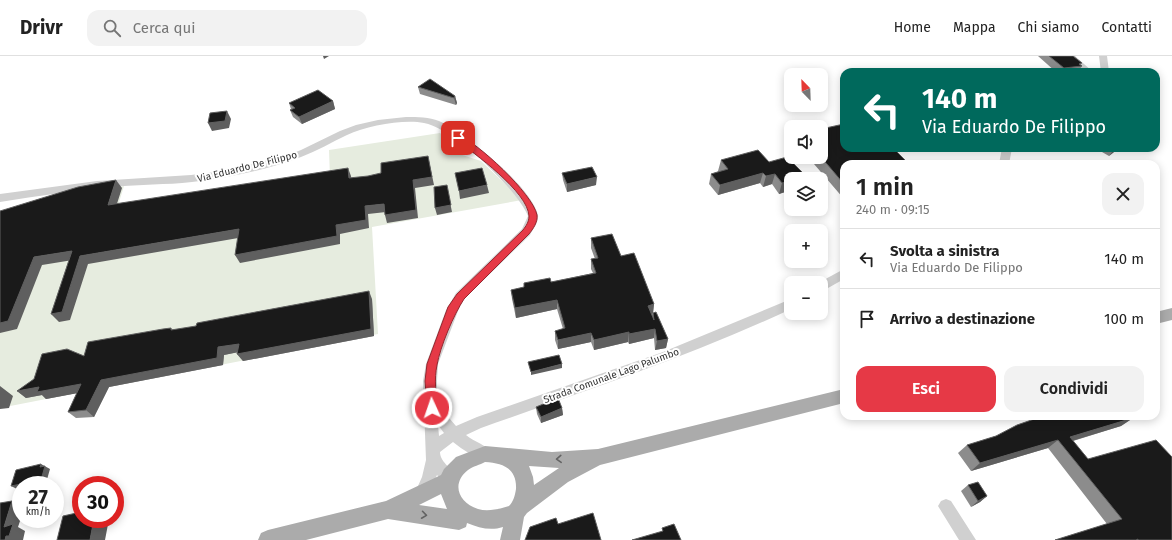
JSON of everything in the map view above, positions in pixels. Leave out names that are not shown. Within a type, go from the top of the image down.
[{"type":"main road","points":[[1160,317],[1172,314]]},
{"type":"main road","points":[[467,527],[453,513],[449,504],[448,495],[451,480],[466,461],[485,454],[552,460],[598,457],[840,397]]},
{"type":"main road","points":[[504,456],[519,467],[525,484],[525,494],[518,510],[510,540]]},
{"type":"main road","points":[[388,510],[467,527],[488,528],[499,525],[508,520],[518,510],[562,476],[598,457]]},
{"type":"main road","points":[[268,540],[388,510],[451,480]]},
{"type":"street","points":[[1070,56],[1084,68]]},
{"type":"street","points":[[1103,56],[1104,68]]},
{"type":"street","name":"Via Eduardo De Filippo","points":[[0,198],[100,185],[196,179],[240,170],[298,155],[351,130],[372,124],[413,120],[427,120],[437,123],[486,158],[522,193],[533,214],[532,221],[526,232],[460,296],[452,310],[432,364],[430,381],[433,454]]},
{"type":"street","points":[[828,283],[840,275]]},
{"type":"street","name":"Strada Comunale Lago Palumbo","points":[[433,454],[454,434],[477,422],[668,356],[752,322],[784,307]]},
{"type":"street","points":[[432,408],[454,434],[467,445],[485,454]]},
{"type":"street","points":[[433,454],[451,480]]},
{"type":"street","points":[[421,495],[428,477],[433,454]]},
{"type":"street","points":[[946,506],[968,540]]},
{"type":"shaded area","points":[[440,133],[454,145],[456,153],[481,161],[522,200],[372,227],[378,334],[0,408],[0,221],[85,195],[124,186],[116,212],[330,178],[329,150]]},
{"type":"building","points":[[1049,56],[1073,56],[1082,63],[1079,64],[1082,66],[1064,68]]},
{"type":"building","points":[[430,79],[455,96],[454,98],[418,87]]},
{"type":"building","points":[[318,90],[333,101],[299,117],[290,110],[295,108],[289,103]]},
{"type":"building","points":[[227,111],[225,121],[208,123],[210,113]]},
{"type":"building","points":[[840,125],[840,152],[897,152],[905,160],[840,160],[840,179],[827,164],[828,127]]},
{"type":"building","points":[[758,150],[769,162],[784,158],[784,164],[794,164],[802,172],[784,172],[784,183],[782,183],[775,174],[766,176],[763,173],[720,185],[711,174],[728,169],[721,160]]},
{"type":"building","points":[[428,156],[432,177],[413,180],[416,210],[385,215],[384,204],[365,206],[366,220],[336,225],[337,236],[235,255],[239,229],[80,256],[62,312],[51,314],[72,251],[34,257],[8,321],[0,323],[0,211],[78,187],[116,180],[108,205],[348,168],[349,178],[368,176],[381,173],[381,163]]},
{"type":"building","points":[[592,167],[597,177],[567,184],[562,173]]},
{"type":"building","points":[[482,168],[487,185],[459,191],[455,173]]},
{"type":"building","points":[[447,185],[451,205],[435,208],[434,187]]},
{"type":"building","points":[[612,234],[621,256],[634,253],[654,304],[648,306],[654,320],[653,313],[656,312],[668,339],[657,341],[655,329],[629,334],[629,332],[594,340],[591,333],[558,340],[555,331],[565,328],[557,300],[515,308],[511,290],[524,287],[524,283],[550,278],[551,282],[596,273],[591,259],[598,258],[591,238]]},
{"type":"building","points":[[369,291],[371,329],[237,354],[239,344],[218,347],[217,358],[101,380],[86,410],[68,412],[81,384],[37,392],[39,387],[17,391],[34,379],[42,354],[67,349],[84,356],[88,342],[163,329],[171,328],[171,330],[196,326],[197,323]]},
{"type":"building","points":[[559,355],[562,364],[531,372],[528,362]]},
{"type":"building","points":[[558,398],[562,408],[541,417],[536,407]]},
{"type":"building","points":[[1031,420],[1126,420],[1070,437],[1088,459],[1156,440],[1172,457],[1172,540],[1055,540],[1122,519],[1058,440],[980,463],[967,445],[996,436],[1017,425]]},
{"type":"building","points":[[41,464],[40,467],[45,466],[42,476],[14,476],[16,470]]},
{"type":"building","points":[[978,482],[987,496],[978,501],[968,485]]},
{"type":"building","points":[[12,501],[4,527],[12,524],[12,527],[9,536],[6,536],[5,540],[0,540],[0,503]]},
{"type":"building","points":[[593,513],[601,540],[525,540],[530,527],[556,518],[558,524]]},
{"type":"building","points":[[72,514],[72,528],[92,528],[90,540],[57,540],[60,528],[64,528],[64,516]]},
{"type":"building","points":[[674,524],[681,540],[632,540],[663,531],[662,528]]},
{"type":"route","points":[[432,408],[430,381],[432,364],[452,310],[460,296],[526,232],[532,221],[533,214],[522,193],[486,158],[458,138]]}]
